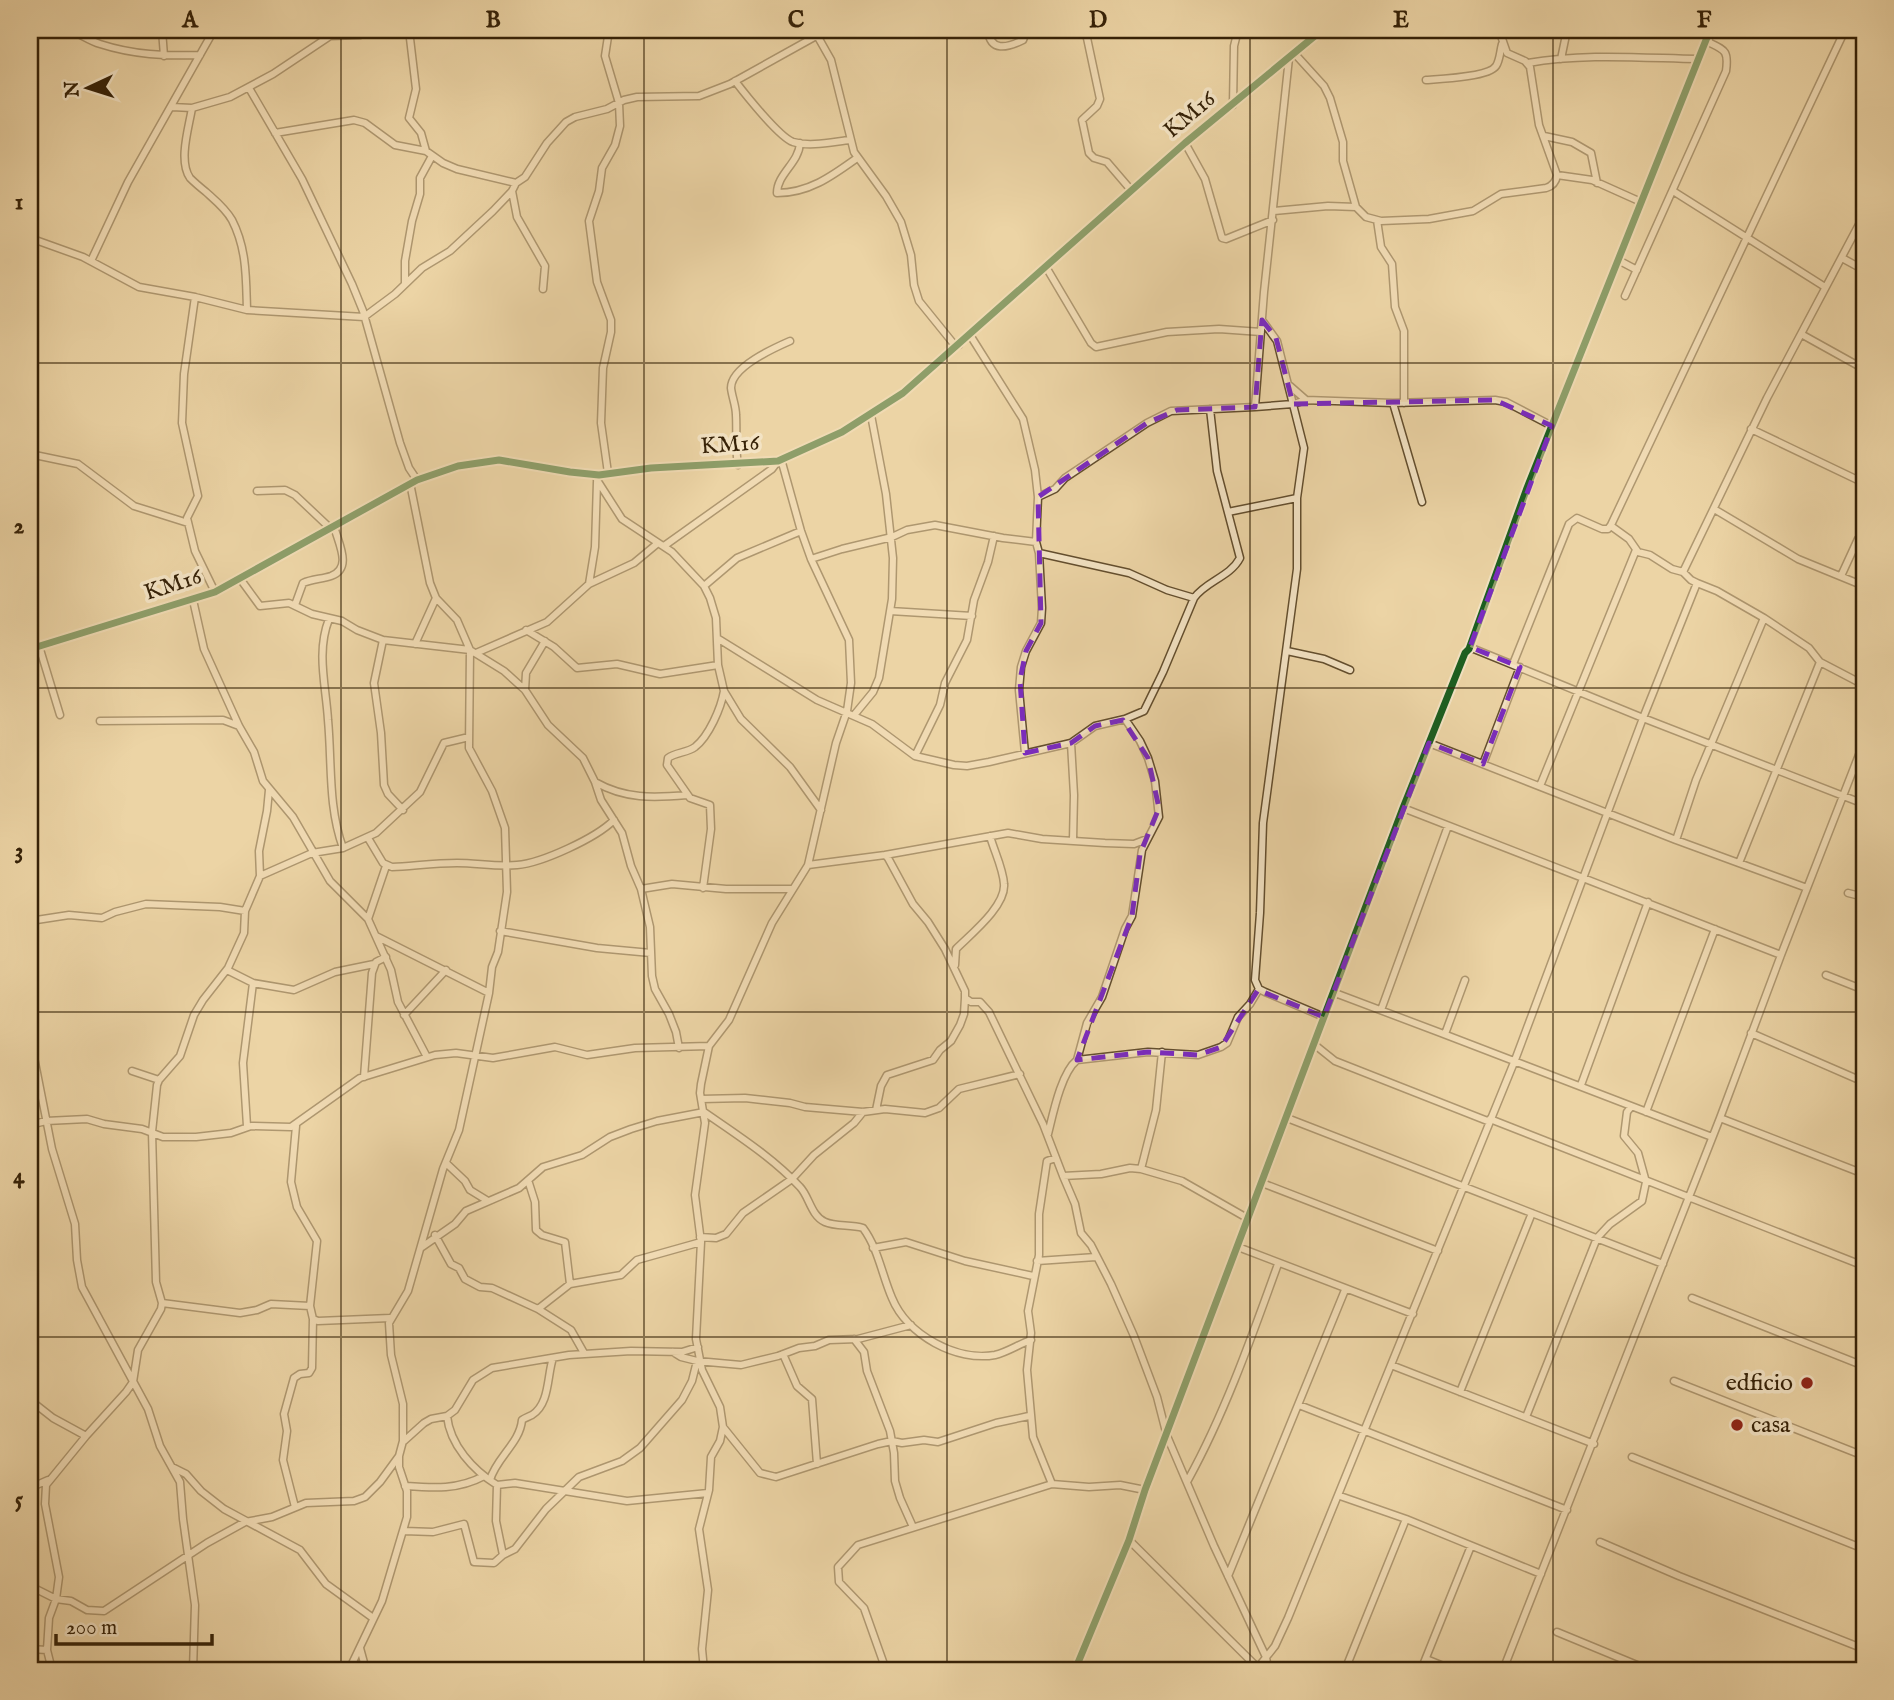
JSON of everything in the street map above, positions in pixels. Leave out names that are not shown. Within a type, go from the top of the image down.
[{"type":"street","points":[[70,30],[99,44],[134,53],[163,56],[200,55]]},
{"type":"street","points":[[162,30],[163,56]]},
{"type":"street","points":[[91,261],[128,182],[214,30]]},
{"type":"street","points":[[172,107],[204,106],[249,88],[330,33],[360,35],[373,30]]},
{"type":"street","points":[[409,30],[416,89],[409,118],[421,133],[426,151]]},
{"type":"street","points":[[608,473],[601,423],[603,368],[611,320],[597,282],[589,221],[599,191],[602,169],[610,158],[618,136],[620,103],[605,57],[609,30]]},
{"type":"street","points":[[30,238],[91,261],[133,286],[247,310],[363,317],[394,294],[422,268],[450,251],[525,177],[547,143],[566,122],[637,97],[699,96],[735,81],[817,33],[827,30]]},
{"type":"street","points":[[988,30],[991,43],[1003,48],[1023,40],[1027,30]]},
{"type":"street","points":[[1083,30],[1100,99],[1097,106],[1082,120],[1090,153],[1094,158],[1107,162],[1131,190]]},
{"type":"street","points":[[1233,104],[1234,46],[1238,30]]},
{"type":"street","name":"KM16","points":[[30,649],[215,592],[414,482],[458,466],[499,460],[598,477],[608,473],[651,468],[738,465],[780,460],[823,442],[903,393],[1131,190],[1322,30]]},
{"type":"street","points":[[1499,30],[1509,55],[1528,63],[1630,57],[1698,60]]},
{"type":"street","points":[[1561,59],[1567,30]]},
{"type":"street","points":[[1075,1670],[1129,1540],[1145,1490],[1403,808],[1465,653],[1469,649],[1552,426],[1710,30]]},
{"type":"street","points":[[1513,664],[1569,524],[1577,517],[1602,529],[1611,526],[1845,30]]},
{"type":"street","points":[[817,33],[835,72],[850,140],[857,158],[877,182],[901,222],[911,255],[914,285],[919,301],[953,342],[959,345]]},
{"type":"street","points":[[1625,296],[1726,71],[1726,51],[1706,41]]},
{"type":"street","points":[[1426,80],[1480,74],[1492,70],[1503,43]]},
{"type":"street","points":[[1292,56],[1324,86],[1330,97],[1343,142],[1343,160],[1356,207],[1366,216],[1377,220],[1429,219],[1473,211],[1501,194],[1546,188],[1555,183],[1558,175],[1539,125],[1528,63]]},
{"type":"street","points":[[1255,407],[1262,320],[1292,56]]},
{"type":"street","points":[[735,81],[787,139],[800,143],[850,140]]},
{"type":"street","points":[[249,88],[313,199],[352,284],[414,482],[427,571],[436,598],[457,620],[473,651],[470,752],[492,791],[505,828],[507,892],[498,952],[491,972],[489,993],[456,1139],[446,1163],[408,1291],[390,1318],[389,1345],[403,1405],[403,1441],[399,1467],[408,1505],[404,1531],[389,1580],[349,1670]]},
{"type":"street","points":[[192,108],[187,171],[190,177],[222,206],[232,220],[244,253],[247,310]]},
{"type":"street","points":[[275,133],[354,120],[365,123],[395,145],[426,151],[457,169],[516,183]]},
{"type":"street","points":[[1544,136],[1572,142],[1591,153],[1597,183]]},
{"type":"street","points":[[800,143],[796,159],[779,183],[777,193],[814,186],[857,158]]},
{"type":"street","points":[[1185,144],[1205,178],[1222,238],[1249,231],[1273,220]]},
{"type":"street","points":[[405,282],[405,261],[420,194],[420,178],[432,156]]},
{"type":"street","points":[[1558,175],[1586,179],[1641,202]]},
{"type":"street","points":[[512,191],[517,217],[545,266],[543,289]]},
{"type":"street","points":[[1673,191],[1825,287]]},
{"type":"street","points":[[1274,211],[1328,206],[1356,207]]},
{"type":"street","points":[[1683,572],[1751,429],[1864,215]]},
{"type":"street","points":[[1377,220],[1381,247],[1392,264],[1395,307],[1404,331],[1404,403]]},
{"type":"street","points":[[30,246],[38,241]]},
{"type":"street","points":[[1842,258],[1864,270]]},
{"type":"street","points":[[1618,260],[1637,270]]},
{"type":"street","points":[[1046,267],[1091,344],[1096,347],[1167,332],[1219,329],[1261,332]]},
{"type":"street","points":[[195,297],[182,402],[184,440],[198,496],[188,514],[188,523],[195,551],[215,592]]},
{"type":"street","points":[[1262,320],[1276,338],[1304,448],[1297,498],[1297,569],[1263,823],[1261,913],[1254,976],[1259,989],[1324,1017]]},
{"type":"street","points":[[1801,334],[1864,369]]},
{"type":"street","points":[[970,335],[1023,419],[1032,451],[1038,497],[1036,542],[1039,553],[1041,623],[1026,651],[1020,680],[1025,753]]},
{"type":"street","points":[[738,465],[735,449],[736,408],[732,388],[734,379],[761,354],[790,341]]},
{"type":"street","points":[[1290,386],[1306,400]]},
{"type":"street","points":[[1038,497],[1055,489],[1075,471],[1164,414],[1177,410],[1255,407],[1293,404],[1306,400],[1404,403],[1501,400],[1552,426]]},
{"type":"street","points":[[1393,403],[1422,502]]},
{"type":"street","points":[[718,638],[817,700],[855,714],[915,756],[967,766],[1071,743],[1095,726],[1144,712],[1194,598],[1239,562],[1240,556],[1214,457],[1210,409]]},
{"type":"street","points":[[855,714],[873,692],[879,678],[893,585],[892,537],[871,415]]},
{"type":"street","points":[[1751,429],[1864,483]]},
{"type":"street","points":[[30,454],[78,464],[134,506],[188,523]]},
{"type":"street","points":[[704,1670],[702,1649],[708,1590],[699,1529],[708,1493],[711,1457],[720,1441],[723,1427],[720,1407],[699,1361],[696,1331],[701,1240],[695,1195],[704,1136],[701,1084],[709,1046],[729,1020],[762,944],[808,865],[836,743],[847,711],[851,683],[849,640],[811,559],[780,460]]},
{"type":"street","points":[[473,651],[547,622],[589,584],[634,563],[772,470],[780,460]]},
{"type":"street","points":[[598,477],[622,519],[672,552],[704,586],[710,598],[718,638],[718,666],[724,691],[741,719],[790,767],[821,810]]},
{"type":"street","points":[[589,584],[596,547],[598,477]]},
{"type":"street","points":[[257,491],[285,490],[295,495],[332,527],[343,555],[340,572],[303,583],[295,605]]},
{"type":"street","points":[[1228,512],[1297,498]]},
{"type":"street","points":[[1714,509],[1798,559],[1864,586]]},
{"type":"street","points":[[811,559],[892,537],[907,530],[935,525],[1036,542]]},
{"type":"street","points":[[1611,526],[1629,539],[1636,550],[1683,572],[1698,583],[1764,618],[1809,648],[1820,662],[1864,685]]},
{"type":"street","points":[[704,586],[737,558],[801,531]]},
{"type":"street","points":[[915,756],[940,705],[945,683],[962,651],[974,600],[985,575],[993,536]]},
{"type":"street","points":[[1841,576],[1858,539]]},
{"type":"street","points":[[1540,786],[1636,550]]},
{"type":"street","points":[[1039,553],[1129,573],[1167,590],[1194,598]]},
{"type":"street","points":[[241,580],[260,606],[282,603],[295,605],[329,619],[342,621],[383,640],[473,651],[504,671],[525,691],[548,725],[583,758],[601,800],[622,833],[641,889],[650,927],[655,989],[669,1014],[679,1048]]},
{"type":"street","points":[[1129,1540],[1257,1669],[1282,1633],[1465,1187],[1607,811],[1698,583]]},
{"type":"street","points":[[415,643],[436,598]]},
{"type":"street","points":[[193,600],[204,649],[239,726],[254,752],[258,770],[269,790],[293,817],[312,853],[338,890],[358,906],[368,919],[391,970],[395,992],[404,1015],[427,1057]]},
{"type":"street","points":[[890,611],[972,616]]},
{"type":"street","points":[[1676,840],[1711,744],[1764,618]]},
{"type":"street","points":[[329,619],[321,669],[328,720],[336,827],[344,848]]},
{"type":"street","points":[[526,630],[545,641],[577,667],[617,664],[660,674],[718,666]]},
{"type":"street","points":[[383,640],[374,683],[382,733],[384,785],[402,810]]},
{"type":"street","points":[[525,691],[526,673],[545,641]]},
{"type":"street","points":[[39,646],[60,715]]},
{"type":"street","points":[[1469,649],[1513,664],[1864,804]]},
{"type":"street","points":[[1287,650],[1324,659],[1350,670]]},
{"type":"street","points":[[1738,863],[1820,662]]},
{"type":"street","points":[[1483,764],[1520,667]]},
{"type":"street","points":[[703,888],[712,811],[710,804],[687,795],[668,770],[668,758],[698,744],[718,713],[724,691]]},
{"type":"street","points":[[1077,1060],[1087,1023],[1101,997],[1132,916],[1140,854],[1160,817],[1155,781],[1140,741],[1125,719]]},
{"type":"street","points":[[100,721],[223,720],[239,726]]},
{"type":"street","points":[[260,876],[312,853],[344,848],[368,838],[402,810],[424,787],[444,743],[469,737]]},
{"type":"street","points":[[1503,1670],[1594,1444],[1864,742]]},
{"type":"street","points":[[1071,743],[1073,839]]},
{"type":"street","points":[[1429,743],[1676,840],[1807,888]]},
{"type":"street","points":[[595,782],[630,797],[687,795]]},
{"type":"street","points":[[52,1670],[47,1650],[49,1618],[56,1599],[58,1577],[45,1504],[46,1485],[133,1382],[138,1350],[162,1303],[156,1282],[152,1132],[159,1080],[180,1056],[194,1015],[227,970],[244,933],[245,911],[260,876],[259,851],[269,790]]},
{"type":"street","points":[[1403,808],[1781,955]]},
{"type":"street","points":[[386,866],[455,863],[518,865],[553,855],[593,836],[614,820]]},
{"type":"street","points":[[1381,1010],[1449,826]]},
{"type":"street","points":[[808,865],[885,855],[1008,833],[1035,838],[1134,845],[1148,839]]},
{"type":"street","points":[[955,971],[956,949],[986,919],[1004,890],[1003,877],[990,836]]},
{"type":"street","points":[[368,838],[386,866]]},
{"type":"street","points":[[876,1110],[881,1086],[887,1075],[933,1060],[951,1041],[963,1017],[965,998],[965,991],[945,949],[913,904],[892,862],[885,855]]},
{"type":"street","points":[[368,919],[386,866]]},
{"type":"street","points":[[641,889],[672,884],[703,888],[792,889]]},
{"type":"street","points":[[1848,893],[1864,897]]},
{"type":"street","points":[[1581,1085],[1648,902]]},
{"type":"street","points":[[30,920],[69,915],[102,918],[146,904],[220,907],[245,911]]},
{"type":"street","points":[[1646,1112],[1715,929]]},
{"type":"street","points":[[500,931],[597,948],[651,953]]},
{"type":"street","points":[[376,936],[489,993]]},
{"type":"street","points":[[227,970],[253,983],[295,990],[335,972],[374,964],[386,957]]},
{"type":"street","points":[[364,1077],[370,983],[374,964]]},
{"type":"street","points":[[404,1015],[446,970]]},
{"type":"street","points":[[1826,975],[1864,990]]},
{"type":"street","points":[[1445,1034],[1465,980]]},
{"type":"street","points":[[247,1126],[243,1063],[253,983]]},
{"type":"street","points":[[1048,1134],[1062,1088],[1072,1064],[1077,1060],[1162,1052],[1182,1056],[1198,1055],[1224,1045],[1231,1036],[1238,1017],[1259,989]]},
{"type":"street","points":[[1335,993],[1712,1137]]},
{"type":"street","points":[[965,998],[971,1002],[980,1002],[989,1012],[1048,1134],[1075,1205],[1082,1233],[1134,1336],[1157,1397],[1167,1436],[1266,1657],[1269,1670]]},
{"type":"street","points":[[1751,1033],[1864,1082]]},
{"type":"street","points":[[30,1037],[52,1149],[75,1224],[82,1287],[148,1409],[160,1446],[173,1467],[182,1490],[183,1519],[195,1605],[192,1670]]},
{"type":"street","points":[[1315,1045],[1335,1061],[1864,1266]]},
{"type":"street","points":[[30,1125],[46,1121],[87,1119],[152,1132],[163,1137],[231,1133],[247,1126],[287,1128],[296,1126],[315,1109],[364,1077],[444,1053],[493,1058],[555,1047],[587,1055],[635,1048],[709,1046]]},
{"type":"street","points":[[1141,1169],[1156,1110],[1162,1052]]},
{"type":"street","points":[[132,1070],[159,1080]]},
{"type":"street","points":[[701,1099],[745,1098],[863,1112],[876,1110],[925,1113],[939,1108],[960,1089],[1020,1074]]},
{"type":"street","points":[[1526,1418],[1597,1238],[1610,1224],[1642,1201],[1646,1182],[1637,1150],[1624,1136],[1626,1112],[1630,1107]]},
{"type":"street","points":[[420,1248],[455,1224],[466,1212],[519,1188],[543,1167],[582,1155],[618,1133],[657,1121],[704,1112],[754,1146],[792,1179],[804,1191],[820,1219],[863,1228],[891,1298],[911,1325],[933,1344],[977,1355],[1000,1354],[1031,1340]]},
{"type":"street","points":[[538,1309],[570,1284],[621,1275],[636,1260],[726,1234],[743,1213],[792,1179],[814,1155],[863,1112]]},
{"type":"street","points":[[1287,1118],[1663,1264]]},
{"type":"street","points":[[1720,1118],[1864,1174]]},
{"type":"street","points":[[295,1507],[283,1460],[287,1431],[284,1414],[294,1378],[309,1373],[312,1368],[313,1319],[310,1306],[317,1241],[297,1207],[291,1182],[296,1126]]},
{"type":"street","points":[[1052,1484],[1032,1437],[1027,1370],[1031,1340],[1028,1311],[1040,1247],[1039,1224],[1045,1191],[1046,1163],[1056,1158]]},
{"type":"street","points":[[446,1163],[465,1181],[470,1190],[488,1201]]},
{"type":"street","points":[[1063,1176],[1141,1169],[1182,1181],[1247,1218]]},
{"type":"street","points":[[528,1181],[535,1202],[536,1230],[542,1235],[565,1242],[570,1284]]},
{"type":"street","points":[[1262,1183],[1438,1251]]},
{"type":"street","points":[[1460,1392],[1532,1213]]},
{"type":"street","points":[[435,1236],[465,1279],[538,1309],[571,1330],[584,1353]]},
{"type":"street","points":[[873,1248],[906,1242],[965,1261],[1033,1276]]},
{"type":"street","points":[[1238,1247],[1413,1314]]},
{"type":"street","points":[[1037,1261],[1096,1257]]},
{"type":"street","points":[[1188,1480],[1227,1395],[1278,1264]]},
{"type":"street","points":[[1228,1576],[1345,1290]]},
{"type":"street","points":[[1692,1298],[1864,1366]]},
{"type":"street","points":[[162,1303],[240,1313],[271,1304],[310,1306]]},
{"type":"street","points":[[313,1319],[390,1318]]},
{"type":"street","points":[[671,1352],[699,1361],[741,1365],[829,1340],[854,1339],[911,1325]]},
{"type":"street","points":[[854,1339],[864,1352],[867,1371],[892,1441],[895,1480],[900,1498],[914,1527]]},
{"type":"street","points":[[403,1441],[424,1423],[447,1416],[460,1405],[473,1380],[485,1371],[584,1353],[682,1352],[698,1347]]},
{"type":"street","points":[[783,1354],[797,1385],[812,1399],[817,1464]]},
{"type":"street","points":[[405,1486],[450,1488],[486,1478],[508,1450],[522,1420],[540,1406],[553,1358]]},
{"type":"street","points":[[404,1531],[433,1532],[464,1524],[474,1562],[490,1564],[519,1546],[546,1509],[579,1477],[622,1461],[640,1448],[682,1400],[699,1361]]},
{"type":"street","points":[[1391,1365],[1594,1444]]},
{"type":"street","points":[[1674,1381],[1864,1456]]},
{"type":"street","points":[[30,1400],[53,1418],[86,1436]]},
{"type":"street","points":[[1299,1405],[1567,1510]]},
{"type":"street","points":[[447,1416],[450,1434],[468,1462],[497,1485],[515,1483],[627,1501],[708,1493]]},
{"type":"street","points":[[723,1427],[760,1473],[776,1477],[848,1452],[892,1441],[939,1442],[996,1423],[1029,1416]]},
{"type":"street","points":[[30,1586],[87,1610],[104,1611],[189,1554],[245,1522],[272,1517],[311,1503],[354,1502],[365,1497],[399,1456]]},
{"type":"street","points":[[1632,1457],[1864,1549]]},
{"type":"street","points":[[173,1467],[186,1474],[211,1500],[245,1522],[300,1550],[326,1584],[373,1618]]},
{"type":"street","points":[[30,1488],[48,1480]]},
{"type":"street","points":[[886,1670],[864,1608],[839,1582],[837,1569],[858,1545],[1052,1484],[1089,1487],[1120,1485],[1145,1490]]},
{"type":"street","points":[[497,1485],[496,1521],[503,1555]]},
{"type":"street","points":[[1339,1496],[1406,1519],[1541,1574]]},
{"type":"street","points":[[1345,1670],[1406,1519]]},
{"type":"street","points":[[1600,1542],[1864,1649]]},
{"type":"street","points":[[1421,1670],[1471,1546]]},
{"type":"street","points":[[1556,1632],[1649,1670]]},
{"type":"street","points":[[360,1648],[366,1670]]},
{"type":"street","points":[[30,1649],[47,1650]]},
{"type":"street","points":[[1426,1659],[1453,1670]]},
{"type":"highlighted area","points":[[1262,320],[1276,338],[1293,404],[1495,400],[1552,426],[1470,647],[1520,667],[1483,764],[1429,743],[1324,1017],[1258,990],[1221,1047],[1198,1055],[1148,1052],[1077,1060],[1132,916],[1140,854],[1159,808],[1148,758],[1123,720],[1095,726],[1071,743],[1025,753],[1020,680],[1026,651],[1041,623],[1038,497],[1147,423],[1177,410],[1255,407]]},
{"type":"cycle path","points":[[30,649],[215,592],[417,480],[458,466],[499,460],[599,475],[651,468],[778,461],[842,432],[903,393],[1185,143],[1322,30]]},
{"type":"cycle path","points":[[1075,1670],[1129,1540],[1145,1490],[1403,808],[1465,653],[1469,649],[1527,488],[1710,30]]},
{"type":"place","name":"edficio","points":[[1807,1383]]},
{"type":"place","name":"casa","points":[[1737,1425]]}]
